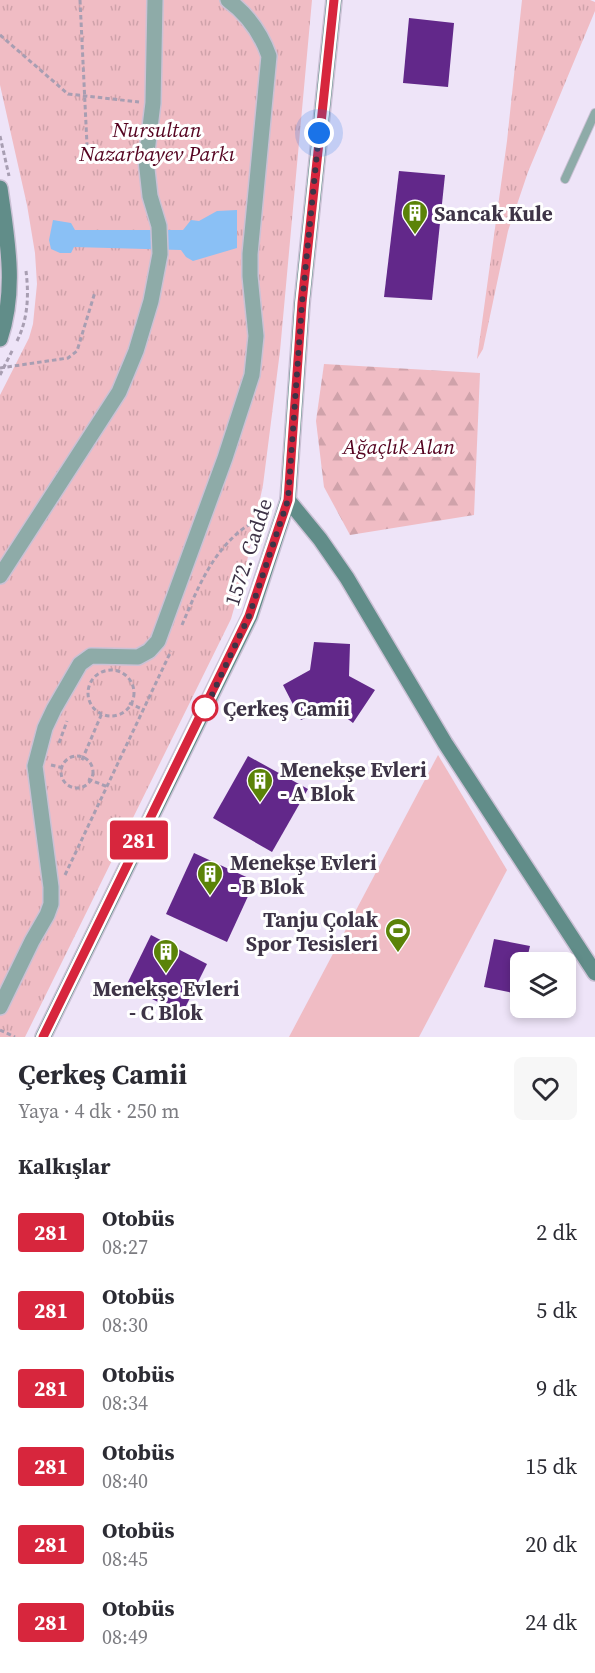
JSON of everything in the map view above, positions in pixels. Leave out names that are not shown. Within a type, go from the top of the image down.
[{"type":"main road","name":"1572. Cadde","points":[[43,1037],[249,616],[288,500],[302,303],[334,0]]},
{"type":"main road","points":[[0,188],[9,262],[10,292],[6,322],[0,339]]},
{"type":"main road","points":[[288,500],[320,539],[347,578],[445,743],[595,973]]},
{"type":"street","points":[[0,576],[119,392],[139,341],[151,301],[160,254],[159,226],[150,196],[146,160],[153,103],[155,0]]},
{"type":"street","points":[[0,1007],[51,904],[51,887],[35,766],[45,728],[80,664],[91,656],[138,657],[149,651],[158,641],[229,449],[252,375],[256,336],[250,254],[269,56],[264,41],[242,10],[228,0]]},
{"type":"lane","points":[[566,178],[595,113]]},
{"type":"path","points":[[80,0],[87,145]]},
{"type":"path","points":[[0,34],[68,94],[153,103]]},
{"type":"path","points":[[0,368],[69,358],[77,351],[95,292]]},
{"type":"path","points":[[180,631],[202,579],[216,557],[238,533],[288,500]]},
{"type":"path","points":[[51,904],[175,641]]},
{"type":"path","points":[[106,670],[121,672],[132,682],[134,697],[130,703],[121,715],[113,717],[92,708],[87,692],[93,678],[106,670]]},
{"type":"path","points":[[130,703],[144,710]]},
{"type":"path","points":[[82,759],[102,714]]},
{"type":"path","points":[[72,757],[82,759],[91,764],[93,775],[83,787],[73,788],[62,778],[64,763],[72,757]]},
{"type":"path","points":[[90,779],[108,787]]},
{"type":"path","points":[[0,1030],[15,1037]]},
{"type":"green space","name":"Nursultan Nazarbayev Parkı","points":[[0,0],[312,0],[280,351],[263,485],[246,566],[231,619],[25,1037],[0,1037],[0,395],[29,338],[33,324],[37,284],[35,253],[27,205],[0,85]]},
{"type":"green space","points":[[522,0],[590,0],[595,2],[595,11],[528,172],[508,231],[483,349],[477,359],[507,141]]},
{"type":"green space","name":"Ağaçlık Alan","points":[[324,364],[480,373],[474,515],[350,535],[324,487],[316,421]]},
{"type":"green space","name":"Tanju Çolak Spor Tesisleri","points":[[438,755],[507,870],[419,1037],[289,1037]]},
{"type":"water","points":[[237,210],[237,248],[193,261],[181,250],[74,247],[71,253],[60,253],[51,249],[49,240],[53,220],[71,223],[75,230],[183,230],[191,220],[199,221],[217,211]]},
{"type":"building","points":[[409,18],[454,23],[448,87],[403,83]]},
{"type":"building","name":"Sancak Kule","points":[[399,171],[445,175],[432,300],[384,297]]},
{"type":"building","points":[[314,642],[350,644],[349,676],[375,690],[353,723],[331,706],[301,720],[283,685],[310,670]]},
{"type":"building","name":"Menekşe Evleri - A Blok","points":[[248,756],[308,789],[272,852],[213,818]]},
{"type":"building","name":"Menekşe Evleri - B Blok","points":[[194,853],[255,881],[227,942],[166,914]]},
{"type":"building","name":"Menekşe Evleri - C Blok","points":[[151,935],[207,964],[182,1014],[126,986]]},
{"type":"building","points":[[494,939],[530,946],[529,952],[510,952],[510,992],[484,987]]},
{"type":"bus line","name":"281","points":[[43,1037],[249,616],[288,500],[302,303],[334,0]]},
{"type":"place","name":"Sancak Kule","points":[[415,236]]},
{"type":"place","name":"Çerkeş Camii","points":[[205,708]]},
{"type":"place","name":"Menekşe Evleri - A Blok","points":[[260,804]]},
{"type":"place","name":"Menekşe Evleri - B Blok","points":[[210,897]]},
{"type":"place","name":"Tanju Çolak Spor Tesisleri","points":[[398,954]]},
{"type":"place","name":"Menekşe Evleri - C Blok","points":[[166,975]]},
{"type":"route","points":[[205,708],[202,716],[249,616],[288,500],[302,303],[319,133]]}]
